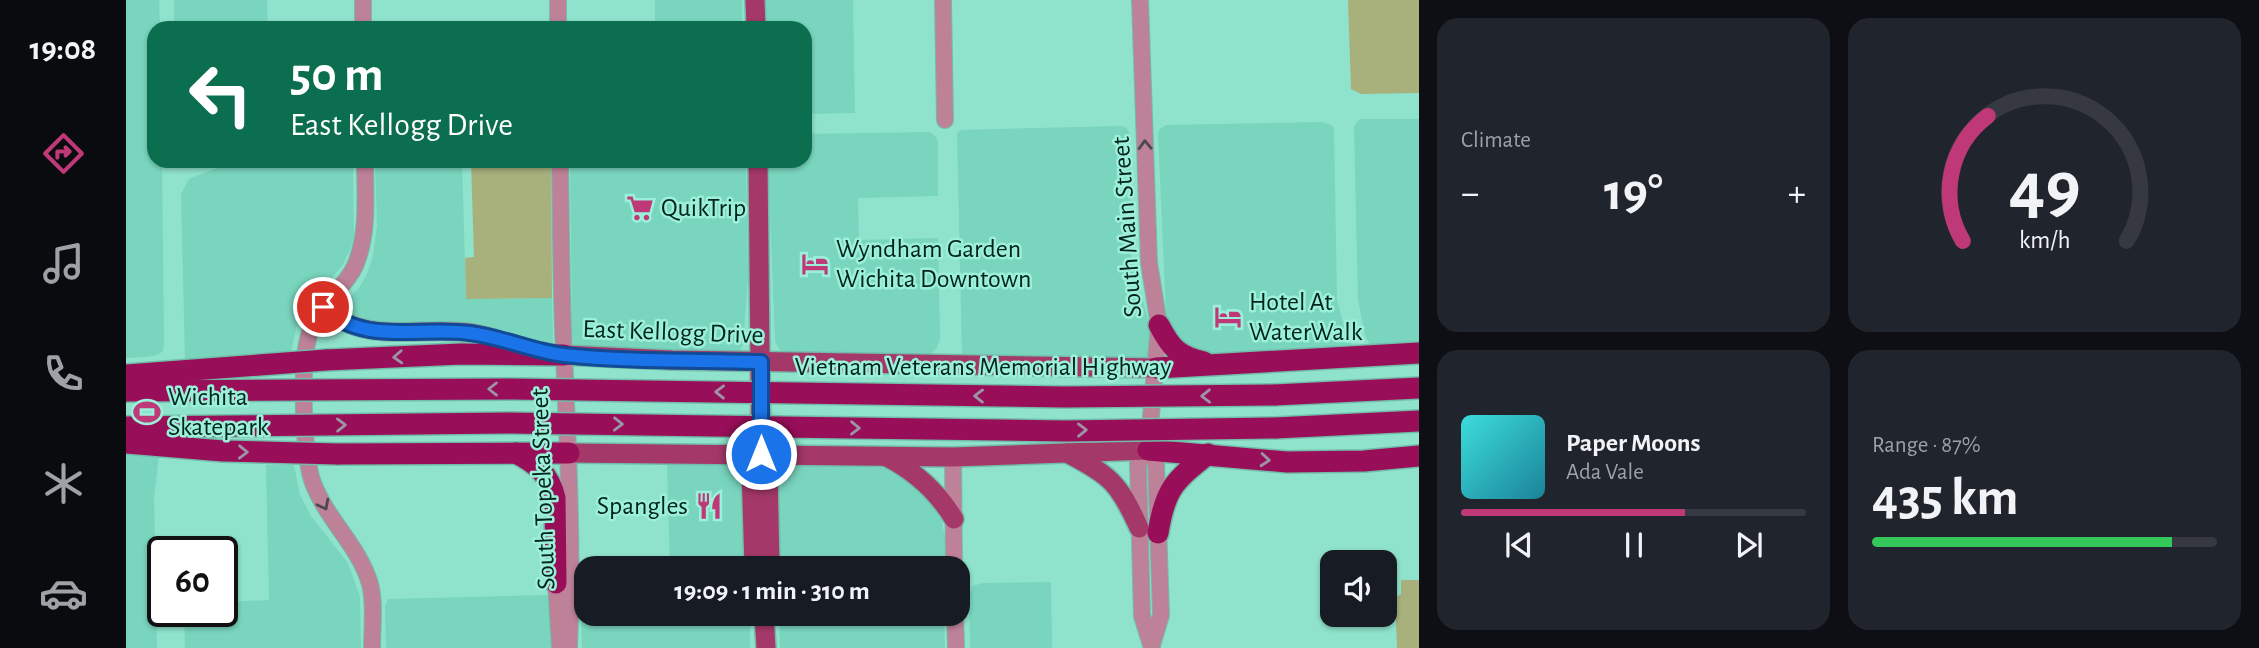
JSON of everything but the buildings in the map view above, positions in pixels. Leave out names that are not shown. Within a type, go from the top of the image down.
[{"type":"highway","points":[[1159,325],[1176,351],[1189,358],[1217,364]]},
{"type":"highway","points":[[1156,368],[1419,353]]},
{"type":"highway","points":[[126,375],[326,360],[461,354],[564,355]]},
{"type":"highway","name":"Vietnam Veterans Memorial Highway","points":[[126,391],[512,388],[1065,397],[1274,395],[1419,388]]},
{"type":"highway","points":[[126,427],[507,423],[1066,430],[1275,428],[1419,421]]},
{"type":"highway","points":[[126,443],[223,451],[337,454],[569,453]]},
{"type":"highway","points":[[1148,450],[1287,462],[1364,461],[1419,456]]},
{"type":"highway","points":[[516,453],[533,461],[552,485],[555,498],[556,583]]},
{"type":"highway","points":[[1149,530],[1180,476],[1208,454]]},
{"type":"main road","points":[[755,0],[756,21]]},
{"type":"main road","points":[[758,168],[761,454],[768,468],[770,556]]},
{"type":"main road","name":"East Kellogg Drive","points":[[323,307],[336,320],[356,327],[400,332],[473,333],[564,355],[663,360],[1156,368]]},
{"type":"main road","points":[[569,453],[953,457],[1148,450]]},
{"type":"main road","points":[[1062,451],[1099,470],[1112,480],[1149,530]]},
{"type":"main road","points":[[754,556],[751,469],[761,454]]},
{"type":"main road","points":[[883,455],[908,468],[924,482],[942,499],[954,519]]},
{"type":"main road","points":[[765,626],[766,648]]},
{"type":"street","points":[[363,0],[363,21]]},
{"type":"street","points":[[558,0],[558,21]]},
{"type":"street","points":[[943,0],[946,120]]},
{"type":"street","name":"South Main Street","points":[[1140,0],[1149,262],[1159,325],[1148,450],[1138,463],[1161,615],[1152,647]]},
{"type":"street","points":[[365,168],[365,221],[361,250],[347,281],[313,322],[307,340],[304,372],[307,443],[312,481],[328,514],[358,554],[371,587],[372,648]]},
{"type":"street","name":"South Topeka Street","points":[[560,168],[569,453],[569,648]]},
{"type":"street","points":[[953,457],[954,556]]},
{"type":"street","name":"South Topeka Street","points":[[556,583],[560,648]]},
{"type":"street","points":[[956,626],[956,648]]},
{"type":"shaded area","points":[[126,0],[159,0],[160,21],[147,21],[147,168],[162,168],[164,343],[163,351],[157,355],[126,358]]},
{"type":"shaded area","points":[[174,0],[267,0],[268,21],[174,21]]},
{"type":"shaded area","points":[[655,0],[742,0],[742,21],[655,21]]},
{"type":"shaded area","points":[[765,0],[853,0],[855,113],[812,114],[812,21],[765,21]]},
{"type":"shaded area","points":[[1348,0],[1419,0],[1419,93],[1361,94],[1351,89]]},
{"type":"shaded area","points":[[1360,119],[1419,119],[1419,346],[1372,349],[1365,335],[1358,300],[1354,126]]},
{"type":"shaded area","points":[[1323,122],[1333,126],[1334,132],[1337,300],[1345,332],[1354,349],[1199,355],[1176,339],[1166,315],[1158,133],[1160,129],[1166,125]]},
{"type":"shaded area","points":[[1126,127],[1129,132],[1131,256],[1152,335],[1152,360],[964,357],[957,133],[961,130]]},
{"type":"shaded area","points":[[930,132],[937,138],[938,196],[858,198],[859,240],[938,238],[940,339],[931,355],[781,353],[775,341],[768,168],[812,168],[812,134]]},
{"type":"shaded area","points":[[217,168],[353,168],[354,237],[350,250],[342,266],[312,300],[296,328],[291,353],[185,360],[181,194],[189,179]]},
{"type":"shaded area","points":[[375,168],[462,168],[466,299],[552,298],[551,345],[466,323],[380,324],[356,321],[336,310],[359,288],[367,274],[373,256],[377,225]]},
{"type":"shaded area","points":[[471,168],[551,168],[552,298],[466,299],[465,258],[474,257]]},
{"type":"shaded area","points":[[570,168],[746,168],[748,278],[743,345],[740,351],[731,355],[577,348],[572,333]]},
{"type":"shaded area","points":[[126,453],[159,455],[154,497],[155,536],[147,536],[147,627],[157,627],[157,648],[126,648]]},
{"type":"shaded area","points":[[667,462],[737,464],[741,467],[745,475],[746,556],[670,556]]},
{"type":"shaded area","points":[[786,464],[872,464],[900,472],[919,485],[940,514],[946,556],[779,556],[778,476]]},
{"type":"shaded area","points":[[266,465],[294,465],[300,495],[311,516],[348,563],[360,597],[361,648],[185,648],[184,627],[238,627],[238,601],[269,600]]},
{"type":"shaded area","points":[[1401,580],[1419,580],[1419,648],[1397,648],[1397,597],[1401,594]]},
{"type":"shaded area","points":[[1051,582],[1052,648],[970,648],[970,592],[973,586],[983,583]]},
{"type":"shaded area","points":[[547,595],[551,598],[554,648],[386,648],[385,606],[388,599]]},
{"type":"shaded area","points":[[581,626],[750,626],[750,648],[582,648]]},
{"type":"shaded area","points":[[779,626],[944,626],[945,648],[780,648]]},
{"type":"place","name":"QuikTrip","points":[[640,208]]},
{"type":"place","name":"Wyndham Garden Wichita Downtown","points":[[815,264]]},
{"type":"place","name":"Hotel At WaterWalk","points":[[1228,317]]},
{"type":"place","name":"Wichita Skatepark","points":[[147,412]]},
{"type":"place","name":"Spangles","points":[[709,506]]},
{"type":"route","points":[[323,307],[336,320],[375,331],[473,333],[564,355],[761,362],[761,454]]}]
